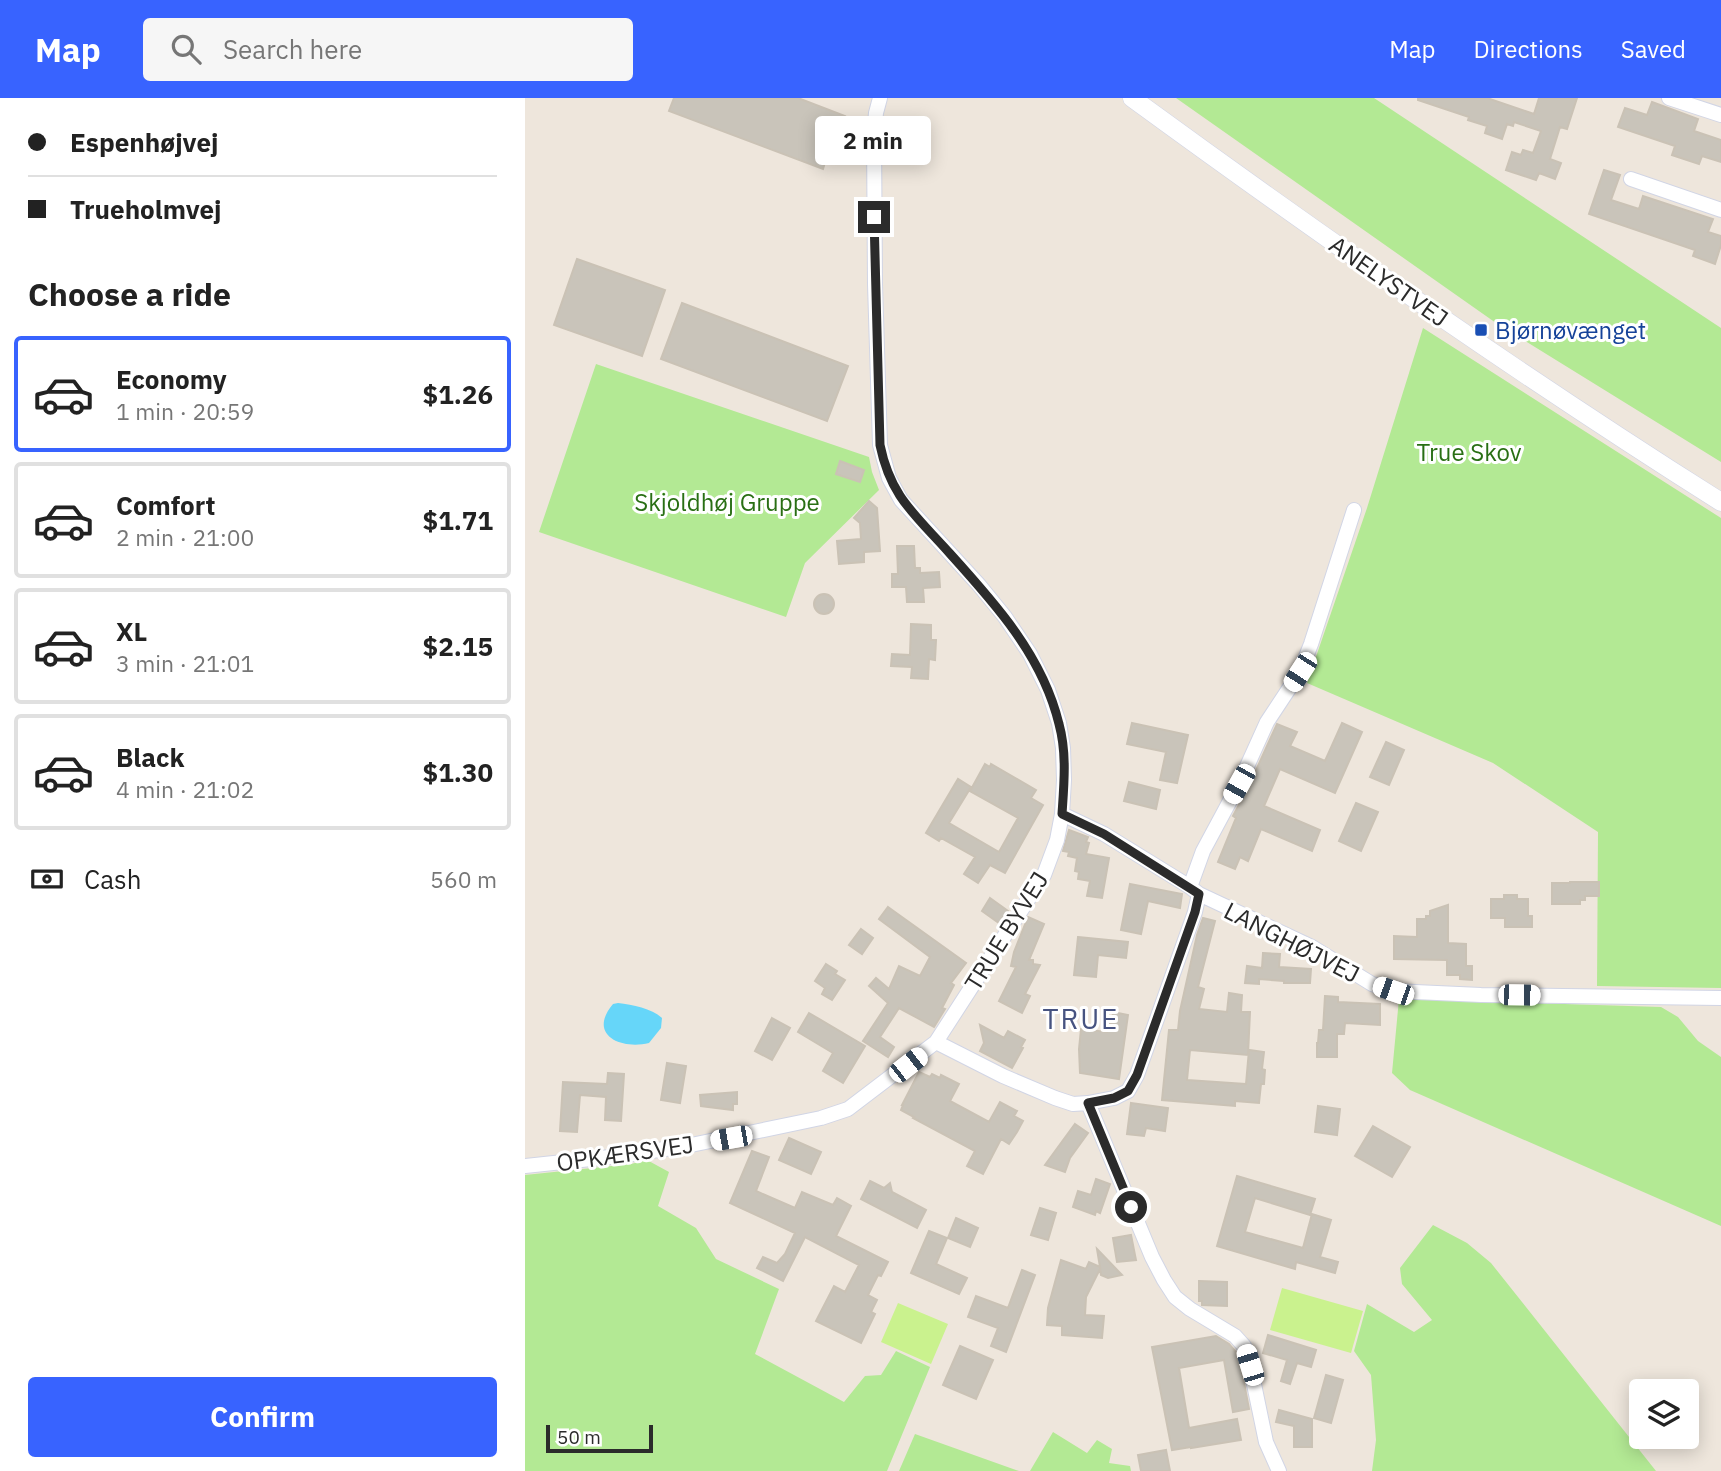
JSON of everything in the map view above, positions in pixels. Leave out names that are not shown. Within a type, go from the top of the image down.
[{"type":"street","name":"TRUE BYVEJ","points":[[848,1109],[936,1042],[1044,875],[1057,840],[1064,780],[1059,723],[1048,690],[1030,654],[979,585],[901,500],[889,478],[884,461],[880,445],[875,271],[874,133],[880,98]]},
{"type":"street","name":"ANELYSTVEJ","points":[[1132,98],[1445,321],[1721,502]]},
{"type":"street","points":[[1669,98],[1721,115]]},
{"type":"street","points":[[1631,179],[1721,210]]},
{"type":"street","points":[[936,1042],[1003,1076],[1073,1104],[1114,1098],[1128,1091],[1137,1075],[1195,912],[1195,891],[1202,850],[1239,784],[1267,722],[1300,672],[1354,510]]},
{"type":"street","points":[[1062,814],[1104,834],[1195,891]]},
{"type":"street","name":"LANGHØJVEJ","points":[[1195,891],[1312,947],[1372,984],[1393,991],[1721,998]]},
{"type":"street","points":[[1088,1103],[1164,1280],[1175,1297],[1190,1310],[1235,1336],[1244,1346],[1266,1442],[1279,1471]]},
{"type":"street","name":"OPKÆRSVEJ","points":[[525,1166],[691,1145],[821,1118],[848,1109]]},
{"type":"green space","points":[[1176,98],[1374,98],[1721,328],[1721,462],[1496,323]]},
{"type":"green space","name":"True Skov","points":[[1423,328],[1721,518],[1721,988],[1597,986],[1598,832],[1493,763],[1307,683],[1367,508]]},
{"type":"green space","name":"Skjoldhøj Gruppe","points":[[596,364],[869,457],[879,490],[805,563],[786,617],[539,532]]},
{"type":"green space","points":[[1399,999],[1661,1007],[1678,1017],[1698,1041],[1721,1057],[1721,1226],[1410,1090],[1392,1073]]},
{"type":"green space","points":[[647,1160],[669,1172],[658,1206],[696,1228],[716,1259],[779,1289],[755,1354],[844,1402],[865,1376],[881,1375],[896,1351],[930,1367],[887,1471],[525,1471],[525,1175]]},
{"type":"green space","points":[[1433,1225],[1467,1243],[1491,1263],[1629,1437],[1629,1449],[1639,1449],[1656,1471],[1372,1471],[1376,1440],[1371,1375],[1354,1351],[1367,1304],[1414,1332],[1432,1320],[1402,1284],[1400,1268]]},
{"type":"green space","points":[[1282,1288],[1363,1311],[1351,1353],[1270,1330]]},
{"type":"green space","points":[[898,1303],[948,1324],[931,1364],[881,1342]]},
{"type":"green space","points":[[1053,1432],[1087,1453],[1097,1440],[1112,1449],[1109,1463],[1130,1466],[1131,1471],[1030,1471]]},
{"type":"green space","points":[[915,1434],[1019,1471],[899,1471]]},
{"type":"water","points":[[613,1004],[647,1009],[662,1018],[661,1028],[649,1043],[638,1045],[618,1042],[606,1032],[606,1015]]},
{"type":"building","points":[[674,98],[798,98],[845,116],[823,169],[669,111]]},
{"type":"building","points":[[1418,98],[1487,98],[1534,114],[1539,98],[1577,98],[1567,129],[1560,127],[1550,159],[1561,163],[1555,179],[1539,173],[1536,180],[1506,170],[1512,152],[1521,155],[1523,150],[1533,153],[1541,131],[1514,122],[1513,126],[1507,124],[1502,139],[1485,133],[1487,126],[1468,120],[1469,117]]},
{"type":"building","points":[[1652,102],[1698,119],[1694,131],[1721,140],[1721,162],[1702,156],[1699,164],[1672,155],[1675,146],[1618,127],[1625,108],[1647,115]]},
{"type":"building","points":[[1604,170],[1620,175],[1611,200],[1639,209],[1643,196],[1713,219],[1708,232],[1721,236],[1715,264],[1693,256],[1695,250],[1589,214]]},
{"type":"building","points":[[577,259],[665,290],[642,356],[554,325]]},
{"type":"building","points":[[682,303],[848,366],[827,421],[661,359]]},
{"type":"building","points":[[840,461],[864,470],[860,482],[836,474]]},
{"type":"building","points":[[869,501],[877,508],[880,551],[864,552],[864,562],[839,564],[837,541],[861,539],[860,523],[854,518]]},
{"type":"building","points":[[897,546],[914,546],[915,568],[920,568],[920,573],[939,572],[940,587],[923,588],[924,602],[907,602],[906,587],[892,587],[892,574],[898,574]]},
{"type":"building","points":[[824,594],[831,597],[834,604],[831,611],[824,614],[817,611],[814,604],[817,597]]},
{"type":"building","points":[[911,624],[931,625],[931,640],[936,640],[935,660],[929,659],[928,679],[911,678],[912,667],[891,666],[892,654],[910,655]]},
{"type":"building","points":[[1132,723],[1188,735],[1177,783],[1160,780],[1166,752],[1127,744]]},
{"type":"building","points":[[1342,723],[1362,732],[1335,793],[1280,769],[1264,806],[1320,830],[1312,851],[1261,829],[1248,861],[1240,857],[1235,869],[1218,862],[1236,818],[1233,816],[1277,724],[1297,732],[1290,746],[1325,761]]},
{"type":"building","points":[[1386,742],[1404,750],[1389,785],[1370,777]]},
{"type":"building","points":[[985,764],[990,767],[991,764],[1036,790],[1031,798],[1043,805],[1005,873],[990,865],[978,883],[964,874],[975,857],[941,838],[939,841],[926,833],[958,779],[971,787],[949,823],[999,852],[1018,818],[970,791]]},
{"type":"building","points":[[1129,782],[1160,790],[1156,809],[1124,801]]},
{"type":"building","points":[[1356,803],[1378,812],[1361,851],[1339,841]]},
{"type":"building","points":[[1069,830],[1088,837],[1086,854],[1109,858],[1102,898],[1087,896],[1090,881],[1078,879],[1079,872],[1075,871],[1077,858],[1068,856],[1069,852],[1063,851]]},
{"type":"building","points":[[1599,882],[1599,896],[1585,896],[1585,900],[1580,900],[1580,904],[1552,904],[1552,883]]},
{"type":"building","points":[[1130,884],[1182,894],[1180,908],[1148,901],[1141,934],[1121,930]]},
{"type":"building","points":[[1504,895],[1517,895],[1517,899],[1528,899],[1528,916],[1532,916],[1532,927],[1505,927],[1505,918],[1491,918],[1491,899],[1504,899]]},
{"type":"building","points":[[990,898],[1008,911],[999,923],[982,911]]},
{"type":"building","points":[[1448,905],[1448,943],[1466,944],[1466,966],[1472,966],[1472,980],[1460,979],[1460,975],[1447,975],[1447,960],[1394,959],[1394,936],[1417,937],[1417,919],[1426,919],[1426,916],[1430,916],[1430,911]]},
{"type":"building","points":[[888,907],[966,963],[951,983],[954,985],[942,1008],[945,1009],[934,1027],[899,1008],[880,1037],[894,1047],[888,1057],[863,1041],[888,1003],[869,986],[876,978],[889,989],[899,966],[920,976],[930,957],[879,919]]},
{"type":"building","points":[[1028,917],[1044,924],[1029,960],[1040,965],[1025,994],[1030,996],[1022,1013],[999,1001],[1016,967],[1011,966],[1014,952]]},
{"type":"building","points":[[1203,918],[1215,921],[1198,987],[1204,989],[1199,1009],[1227,1012],[1229,993],[1242,995],[1241,1012],[1250,1012],[1248,1055],[1190,1050],[1187,1080],[1246,1084],[1249,1050],[1264,1052],[1264,1084],[1261,1084],[1259,1103],[1235,1101],[1235,1106],[1162,1100],[1169,1030],[1178,1030],[1180,1011]]},
{"type":"building","points":[[861,929],[873,938],[862,954],[849,945]]},
{"type":"building","points":[[1078,937],[1128,942],[1126,958],[1098,955],[1096,977],[1074,975]]},
{"type":"building","points":[[1263,953],[1280,954],[1279,967],[1311,969],[1310,983],[1259,979],[1259,984],[1245,983],[1247,966],[1262,968]]},
{"type":"building","points":[[826,964],[845,980],[832,1000],[822,994],[825,988],[815,981]]},
{"type":"building","points":[[1325,996],[1338,997],[1338,1002],[1380,1004],[1380,1025],[1345,1023],[1344,1034],[1337,1034],[1337,1057],[1317,1057],[1319,1030],[1323,1030]]},
{"type":"building","points":[[1113,1012],[1128,1015],[1119,1079],[1080,1073],[1081,1029],[1107,1032]]},
{"type":"building","points":[[809,1013],[865,1046],[843,1083],[823,1071],[833,1053],[798,1032]]},
{"type":"building","points":[[772,1018],[790,1028],[772,1060],[755,1051]]},
{"type":"building","points":[[980,1025],[1004,1038],[1008,1031],[1025,1040],[1012,1068],[980,1051],[984,1043]]},
{"type":"building","points":[[667,1063],[686,1066],[680,1103],[661,1100]]},
{"type":"building","points":[[919,1072],[930,1077],[932,1074],[940,1078],[941,1075],[959,1084],[950,1101],[989,1122],[1000,1102],[1017,1111],[1014,1116],[1023,1121],[1009,1144],[1001,1139],[983,1174],[967,1166],[975,1151],[901,1110]]},
{"type":"building","points":[[608,1073],[624,1074],[621,1121],[605,1120],[606,1097],[580,1095],[577,1132],[560,1131],[563,1082],[607,1084]]},
{"type":"building","points":[[737,1092],[737,1104],[733,1104],[733,1110],[701,1106],[700,1095]]},
{"type":"building","points":[[1131,1103],[1168,1108],[1165,1131],[1146,1128],[1144,1136],[1127,1134]]},
{"type":"building","points":[[1318,1106],[1340,1109],[1337,1135],[1315,1132]]},
{"type":"building","points":[[1075,1124],[1088,1133],[1070,1158],[1065,1172],[1045,1165]]},
{"type":"building","points":[[1373,1126],[1410,1147],[1392,1177],[1355,1156]]},
{"type":"building","points":[[789,1138],[821,1152],[811,1174],[779,1160]]},
{"type":"building","points":[[752,1151],[769,1157],[756,1191],[795,1208],[802,1192],[833,1205],[837,1198],[851,1206],[836,1236],[888,1262],[868,1295],[877,1300],[871,1312],[875,1314],[861,1343],[816,1321],[834,1286],[845,1292],[859,1265],[805,1237],[783,1281],[757,1268],[763,1257],[777,1263],[785,1254],[795,1233],[730,1203]]},
{"type":"building","points":[[1237,1176],[1315,1199],[1310,1215],[1255,1198],[1245,1232],[1303,1248],[1312,1214],[1331,1220],[1320,1257],[1338,1262],[1335,1273],[1296,1262],[1295,1269],[1217,1246]]},
{"type":"building","points":[[1096,1179],[1110,1184],[1100,1213],[1096,1211],[1095,1215],[1073,1207],[1078,1191],[1091,1195]]},
{"type":"building","points":[[870,1181],[884,1188],[890,1183],[892,1192],[926,1210],[917,1228],[861,1199]]},
{"type":"building","points":[[1040,1208],[1056,1213],[1048,1240],[1031,1235]]},
{"type":"building","points":[[956,1218],[978,1228],[970,1247],[948,1238]]},
{"type":"building","points":[[929,1231],[947,1238],[936,1264],[967,1278],[959,1294],[911,1273]]},
{"type":"building","points":[[1131,1235],[1136,1260],[1117,1262],[1113,1238]]},
{"type":"building","points":[[1097,1249],[1122,1275],[1108,1278],[1101,1275],[1100,1269],[1086,1297],[1085,1315],[1104,1316],[1102,1338],[1062,1335],[1062,1326],[1047,1325],[1048,1308],[1061,1260],[1086,1269],[1089,1262],[1100,1267]]},
{"type":"building","points":[[1022,1270],[1035,1275],[1006,1352],[991,1346],[998,1328],[968,1317],[976,1296],[1008,1308]]},
{"type":"building","points":[[1199,1281],[1227,1282],[1227,1306],[1202,1305],[1202,1301],[1199,1301]]},
{"type":"building","points":[[1268,1335],[1316,1350],[1311,1367],[1297,1363],[1290,1384],[1281,1381],[1287,1360],[1263,1353]]},
{"type":"building","points":[[1216,1336],[1235,1351],[1249,1409],[1233,1412],[1224,1360],[1179,1368],[1189,1428],[1237,1419],[1241,1440],[1172,1450],[1152,1347]]},
{"type":"building","points":[[960,1346],[993,1360],[976,1399],[943,1385]]},
{"type":"building","points":[[1326,1375],[1343,1380],[1331,1423],[1314,1418]]},
{"type":"building","points":[[1279,1410],[1312,1419],[1312,1447],[1294,1447],[1294,1426],[1276,1422]]},
{"type":"building","points":[[1166,1450],[1170,1471],[1141,1471],[1138,1455]]},
{"type":"place","name":"Bjørnøvænget","points":[[1481,330]]},
{"type":"district","name":"TRUE","points":[[1081,1018]]},
{"type":"route","points":[[874,217],[880,445],[889,478],[901,500],[979,585],[1030,654],[1048,690],[1059,723],[1063,748],[1062,814],[1104,834],[1199,894],[1137,1075],[1128,1091],[1114,1098],[1088,1103],[1131,1207]]}]
